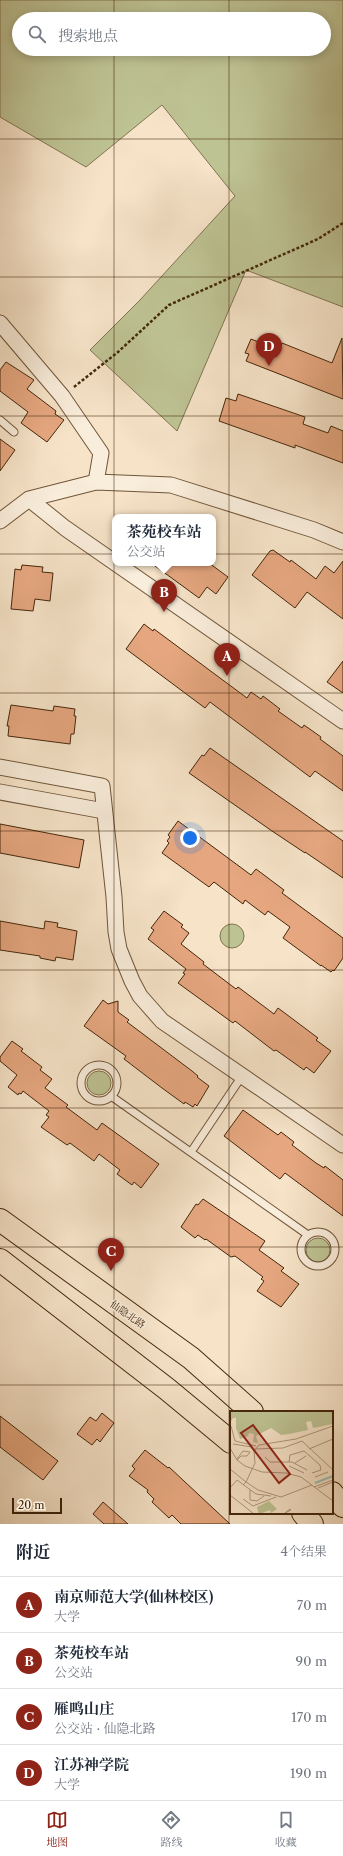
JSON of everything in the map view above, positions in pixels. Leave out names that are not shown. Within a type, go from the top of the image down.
[{"type":"main road","name":"仙隐北路","points":[[0,1220],[191,1358],[251,1411]]},
{"type":"main road","points":[[0,1260],[167,1389],[230,1441]]},
{"type":"main road","points":[[333,1494],[343,1506]]},
{"type":"main road","points":[[303,1514],[312,1524]]},
{"type":"street","points":[[0,323],[62,396],[101,454],[96,482]]},
{"type":"street","points":[[0,521],[29,499],[96,482],[171,485],[314,530],[343,542]]},
{"type":"street","points":[[29,499],[65,528],[112,561]]},
{"type":"street","points":[[120,566],[343,721]]},
{"type":"street","points":[[0,767],[102,786],[114,897],[116,932],[119,949],[140,996],[162,1021],[343,1145]]},
{"type":"street","points":[[0,792],[104,811]]},
{"type":"lane","points":[[0,420],[14,432]]},
{"type":"lane","points":[[98,1065],[110,1069],[117,1079],[117,1085],[111,1096],[100,1101],[88,1097],[82,1087],[81,1080],[87,1070],[98,1065]]},
{"type":"lane","points":[[191,1152],[242,1076]]},
{"type":"lane","points":[[111,1096],[308,1235]]},
{"type":"lane","points":[[315,1232],[321,1232],[332,1240],[335,1253],[328,1264],[314,1266],[308,1264],[304,1259],[301,1253],[301,1246],[303,1240],[308,1235],[315,1232]]},
{"type":"path","points":[[62,396],[118,352],[169,305],[318,239],[343,223]]},
{"type":"green space","points":[[0,0],[343,0],[343,307],[246,270],[177,431],[90,350],[140,300],[235,196],[162,105],[86,167],[0,117]]},
{"type":"green space","points":[[227,924],[237,924],[244,931],[244,941],[237,948],[227,948],[220,941],[220,931]]},
{"type":"green space","points":[[99,1071],[104,1072],[110,1078],[110,1088],[104,1094],[99,1095],[94,1094],[88,1088],[87,1083],[88,1078],[94,1072]]},
{"type":"green space","points":[[318,1238],[323,1239],[329,1245],[329,1255],[323,1261],[318,1262],[313,1261],[307,1255],[306,1250],[307,1245],[313,1239]]},
{"type":"building","points":[[342,338],[343,399],[246,361],[249,354],[245,353],[251,339],[279,350],[282,343],[332,363]]},
{"type":"building","points":[[6,362],[34,380],[27,389],[56,411],[55,414],[64,420],[47,442],[21,423],[28,412],[0,391],[0,370]]},
{"type":"building","points":[[238,394],[305,417],[303,424],[328,433],[331,426],[343,431],[343,463],[295,445],[295,448],[219,421],[226,398],[236,401]]},
{"type":"building","points":[[0,439],[15,450],[0,471]]},
{"type":"building","points":[[273,550],[290,562],[291,560],[316,579],[325,566],[334,573],[343,561],[343,619],[307,592],[295,608],[252,575],[270,551]]},
{"type":"building","points":[[22,565],[43,567],[42,572],[53,573],[50,601],[35,599],[33,611],[11,609],[15,569],[21,570]]},
{"type":"building","points":[[155,566],[213,566],[228,577],[216,594],[207,587],[199,598]]},
{"type":"building","points":[[144,624],[153,631],[154,629],[247,698],[251,692],[261,699],[263,696],[280,709],[278,711],[302,728],[304,725],[321,737],[320,739],[343,756],[343,791],[315,771],[310,777],[210,702],[205,708],[126,649]]},
{"type":"building","points":[[343,661],[343,693],[327,682]]},
{"type":"building","points":[[11,705],[53,711],[54,706],[75,709],[74,716],[76,716],[74,734],[71,734],[70,744],[8,736],[9,726],[7,726]]},
{"type":"building","points":[[210,748],[343,841],[343,878],[189,773],[202,755],[204,756]]},
{"type":"building","points":[[178,821],[251,875],[256,869],[284,890],[282,893],[343,938],[343,958],[334,971],[333,970],[331,972],[321,966],[283,938],[290,927],[268,911],[265,915],[245,900],[243,904],[214,882],[209,887],[162,853],[169,843],[167,841],[170,837],[168,835]]},
{"type":"building","points":[[0,824],[84,840],[79,868],[0,853]]},
{"type":"building","points":[[164,911],[183,925],[181,927],[189,933],[181,944],[204,962],[203,964],[236,989],[238,987],[274,1014],[278,1008],[318,1038],[316,1040],[331,1051],[314,1073],[306,1067],[304,1070],[276,1050],[274,1051],[235,1021],[233,1023],[178,983],[185,974],[183,973],[186,969],[148,939],[154,930],[151,928]]},
{"type":"building","points":[[0,921],[44,929],[45,921],[58,923],[57,927],[77,931],[73,960],[56,957],[55,961],[40,958],[40,956],[0,950]]},
{"type":"building","points":[[103,1000],[108,1004],[118,1001],[118,1012],[129,1020],[127,1022],[192,1071],[209,1086],[197,1106],[195,1104],[193,1107],[185,1102],[184,1104],[124,1059],[126,1056],[84,1026]]},
{"type":"building","points":[[12,1041],[23,1049],[21,1051],[42,1067],[40,1070],[52,1079],[45,1088],[68,1105],[66,1107],[97,1130],[102,1123],[159,1164],[141,1188],[134,1182],[132,1185],[117,1174],[120,1170],[99,1154],[94,1161],[70,1143],[67,1145],[41,1127],[49,1117],[46,1115],[49,1111],[23,1091],[18,1095],[8,1087],[17,1075],[0,1061],[0,1057]]},
{"type":"building","points":[[243,1110],[278,1135],[281,1132],[294,1142],[292,1145],[316,1163],[324,1168],[325,1166],[343,1180],[343,1216],[285,1173],[280,1179],[224,1136]]},
{"type":"building","points":[[203,1199],[265,1241],[259,1250],[284,1268],[281,1271],[299,1284],[281,1307],[257,1291],[264,1281],[261,1279],[263,1277],[235,1256],[231,1257],[198,1235],[195,1238],[181,1227],[196,1204],[198,1205]]},
{"type":"building","points":[[102,1413],[114,1423],[100,1442],[97,1439],[92,1445],[77,1434],[90,1417],[96,1421]]},
{"type":"building","points":[[0,1416],[58,1461],[43,1480],[0,1447]]},
{"type":"building","points":[[145,1450],[168,1468],[169,1467],[230,1524],[181,1524],[172,1515],[169,1518],[152,1502],[154,1499],[147,1492],[148,1490],[129,1476],[135,1469],[132,1466]]},
{"type":"building","points":[[103,1502],[128,1524],[104,1524],[93,1514]]},
{"type":"place","name":"江苏神学院","points":[[269,366]]},
{"type":"place","name":"茶苑校车站","points":[[164,612]]},
{"type":"place","name":"南京师范大学(仙林校区)","points":[[227,676]]},
{"type":"place","name":"雁鸣山庄","points":[[111,1271]]}]
